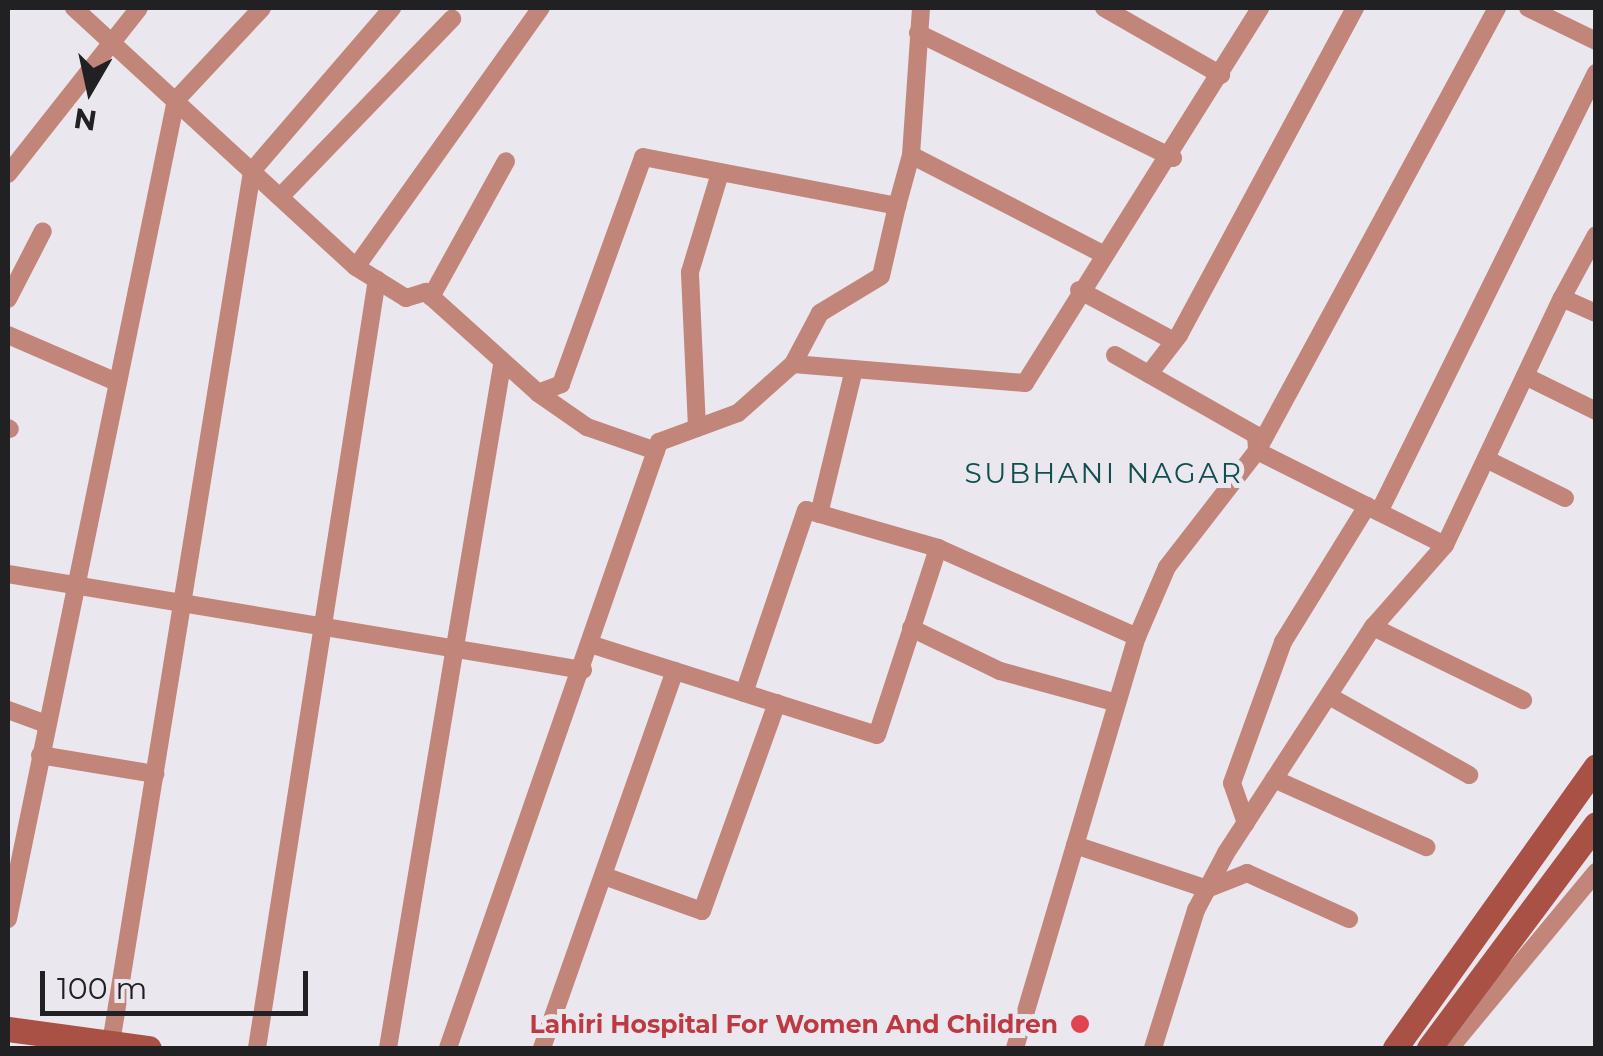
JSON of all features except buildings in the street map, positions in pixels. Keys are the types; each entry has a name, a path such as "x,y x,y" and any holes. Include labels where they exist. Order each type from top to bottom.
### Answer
{"main road":[{"path":"1395,1048 1596,766"},
{"path":"1430,1048 1596,824"},
{"path":"8,1029 149,1048"}],"street":[{"path":"74,8 356,267 406,298 431,297 502,364 587,427 656,451"},
{"path":"8,174 139,8"},
{"path":"8,919 112,380 176,100 262,8"},
{"path":"111,1043 252,171 392,8"},
{"path":"356,267 541,8"},
{"path":"448,1048 594,645 656,451 697,428 738,413 794,364 820,313 881,276 911,155 921,8"},
{"path":"1104,8 1221,75"},
{"path":"794,364 1025,383 1100,253 1173,158 1260,8"},
{"path":"1149,374 1172,340 1354,8"},
{"path":"1014,1048 1136,637 1167,566 1258,451 1496,8"},
{"path":"1535,9 1596,41"},
{"path":"280,197 452,19"},
{"path":"918,33 1173,158"},
{"path":"1246,823 1232,783 1282,642 1373,509 1596,73"},
{"path":"911,155 1100,253"},
{"path":"538,394 562,384 643,156 897,206"},
{"path":"431,297 506,162"},
{"path":"697,428 690,272 720,173"},
{"path":"8,300 43,231"},
{"path":"1153,1048 1207,888 1374,627 1445,545 1596,235"},
{"path":"257,1048 319,626 377,280"},
{"path":"1079,290 1172,340"},
{"path":"1562,298 1596,313"},
{"path":"8,335 112,380"},
{"path":"1115,356 1256,435 1258,451"},
{"path":"388,1048 461,648 502,364"},
{"path":"819,514 854,369"},
{"path":"1526,376 1596,411"},
{"path":"1258,451 1445,545"},
{"path":"1486,459 1565,498"},
{"path":"744,693 806,510 938,548 1136,637"},
{"path":"594,645 876,735 938,548"},
{"path":"8,574 583,670"},
{"path":"1374,627 1523,700"},
{"path":"912,628 1000,671 1117,703"},
{"path":"542,1048 675,671"},
{"path":"1328,696 1470,775"},
{"path":"604,876 702,911 777,704"},
{"path":"8,710 46,724"},
{"path":"40,754 155,774"},
{"path":"1274,779 1426,847"},
{"path":"8,810 27,815"},
{"path":"1075,845 1207,888 1247,873 1349,918"},
{"path":"1450,1048 1596,872"}],"place":[{"name":"Lahiri Hospital For Women And Children","path":"1080,1024"}],"district":[{"name":"SUBHANI NAGAR","path":"1104,473"}]}
